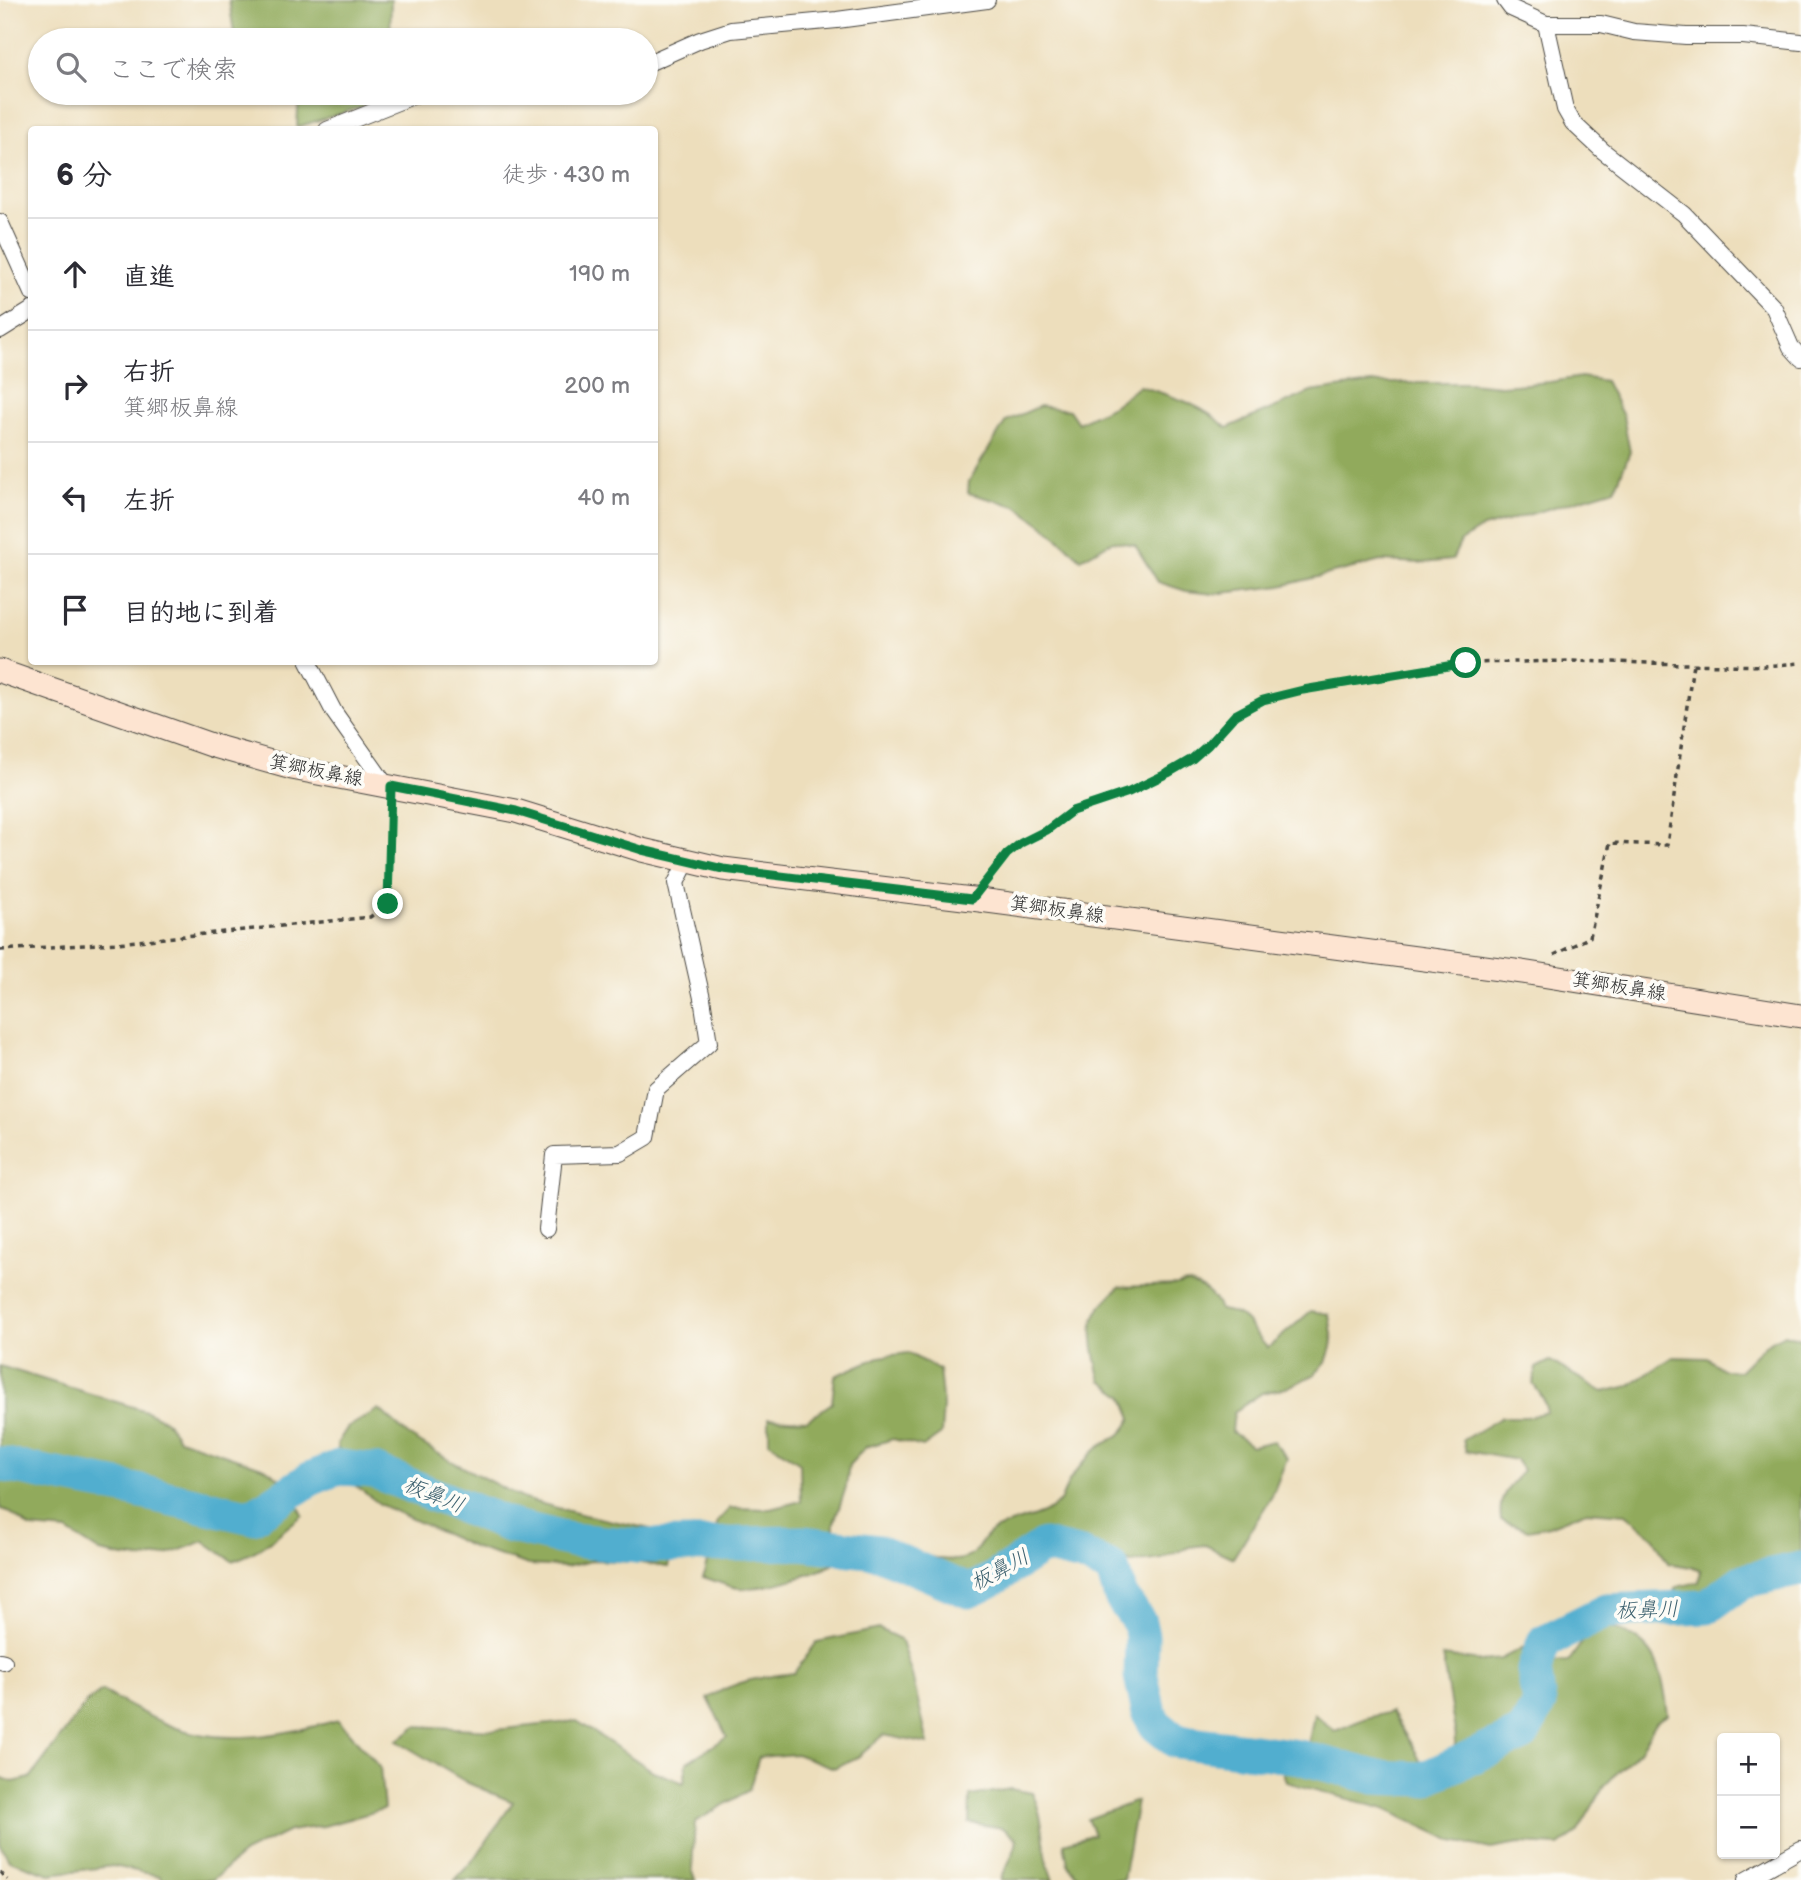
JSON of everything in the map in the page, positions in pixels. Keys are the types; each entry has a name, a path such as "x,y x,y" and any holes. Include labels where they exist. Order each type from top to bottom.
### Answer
{"main road":[{"name":"箕郷板鼻線","path":"0,671 214,746 292,768 516,811 642,850 723,869 972,899 1536,974 1801,1016"}],"street":[{"path":"658,59 731,30 837,20 987,0"},
{"path":"1505,0 1511,8 1546,24 1601,24 1634,32 1743,36 1801,42"},
{"path":"1546,24 1565,109 1573,124 1684,214 1774,308 1791,347 1801,358"},
{"path":"337,126 390,105"},
{"path":"0,222 28,284"},
{"path":"0,330 28,312"},
{"path":"310,665 334,712 388,785"},
{"path":"546,1229 554,1155 620,1153 647,1137 656,1089 709,1043 702,998 676,883 687,861"},
{"path":"1746,1880 1801,1849"}],"path":[{"path":"972,899 1007,854 1021,843 1047,830 1072,811 1129,792 1192,759 1235,715 1263,700 1303,690 1466,663 1570,660 1765,666 1801,663"},
{"path":"1536,974 1548,958 1590,937 1610,843 1667,845 1693,664"},
{"path":"0,950 117,943 370,917 388,904 388,785"},
{"path":"0,1872 7,1880"}],"green space":[{"path":"229,0 391,0 390,28 233,28"},
{"path":"298,105 364,105 362,107 297,126"},
{"path":"1581,377 1605,381 1623,416 1630,452 1615,489 1480,529 1461,541 1452,560 1422,563 1381,561 1281,586 1214,594 1186,591 1158,582 1135,545 1113,541 1081,559 1048,529 1016,506 968,493 969,481 1006,421 1040,406 1069,410 1078,423 1113,406 1139,386 1197,407 1227,428 1311,392 1371,383 1469,383 1501,386"},
{"path":"1186,1282 1207,1291 1220,1310 1244,1319 1268,1348 1311,1311 1329,1314 1333,1341 1326,1363 1314,1375 1286,1388 1262,1393 1234,1412 1232,1432 1252,1446 1273,1441 1287,1458 1272,1496 1233,1558 1205,1545 1189,1547 1162,1559 1131,1563 1073,1538 1050,1532 1003,1557 973,1577 945,1579 893,1568 861,1555 865,1540 932,1557 963,1559 974,1553 991,1532 1054,1507 1080,1466 1099,1447 1118,1436 1132,1418 1123,1396 1101,1381 1093,1337 1096,1314 1119,1287 1178,1285"},
{"path":"1784,1334 1801,1339 1801,1559 1740,1569 1698,1597 1681,1599 1672,1596 1676,1587 1699,1582 1701,1571 1668,1563 1654,1538 1626,1514 1587,1511 1549,1526 1528,1530 1501,1520 1503,1497 1523,1470 1516,1460 1466,1451 1463,1440 1502,1417 1527,1417 1547,1412 1543,1398 1533,1384 1536,1368 1550,1361 1603,1392 1629,1386 1673,1357 1707,1358 1724,1370 1739,1371 1765,1345"},
{"path":"908,1353 939,1370 943,1406 941,1434 923,1447 893,1439 866,1447 849,1465 846,1487 834,1523 834,1564 788,1581 761,1587 735,1587 703,1577 718,1521 730,1508 770,1509 801,1501 800,1463 769,1442 769,1418 807,1420 832,1403 835,1376 879,1357"},
{"path":"0,1366 146,1411 165,1420 179,1439 265,1468 287,1484 303,1515 262,1547 232,1561 204,1541 167,1555 141,1559 100,1552 67,1531 30,1528 8,1511 0,1509"},
{"path":"379,1409 408,1435 524,1499 675,1534 668,1567 595,1560 566,1567 529,1565 475,1548 381,1505 345,1478 337,1444 347,1428"},
{"path":"1602,1624 1635,1638 1653,1656 1659,1668 1668,1715 1657,1721 1639,1751 1604,1786 1577,1833 1559,1846 1519,1844 1491,1849 1453,1841 1385,1809 1286,1782 1281,1765 1305,1764 1314,1714 1335,1731 1366,1718 1391,1712 1416,1752 1431,1785 1450,1776 1456,1737 1442,1656 1481,1661 1501,1659 1526,1646 1549,1663 1568,1662 1583,1641"},
{"path":"879,1629 900,1639 912,1675 928,1744 884,1735 858,1757 834,1768 796,1754 759,1757 749,1790 695,1822 692,1869 696,1880 455,1880 476,1857 513,1802 468,1783 397,1741 416,1726 495,1730 577,1721 653,1771 684,1783 687,1762 727,1737 708,1698 750,1680 794,1673 817,1642"},
{"path":"102,1691 169,1725 210,1736 275,1734 338,1720 380,1767 384,1809 324,1826 289,1831 244,1853 212,1880 161,1880 160,1876 113,1866 50,1874 9,1860 0,1844 0,1777 13,1782 30,1778 87,1702"},
{"path":"1010,1789 1032,1793 1040,1815 1053,1880 1001,1880 1015,1850 1017,1839 1003,1828 969,1823 970,1796"},
{"path":"1137,1801 1123,1880 1081,1880 1068,1864 1064,1843 1094,1834 1087,1819"}],"waterway":[{"name":"板鼻川","path":"0,1464 252,1517 310,1479 339,1467 374,1471 511,1526 571,1540 637,1546 802,1543 878,1552 968,1591 1044,1546 1082,1555 1112,1569 1121,1597 1139,1622 1142,1636 1141,1676 1149,1713 1156,1725 1176,1741 1299,1757 1375,1777 1423,1779 1523,1734 1539,1704 1534,1670 1544,1642 1606,1611 1707,1607 1743,1581 1801,1569"}],"route":[{"path":"388,904 391,786 516,811 642,850 723,869 805,881 972,899 1007,854 1021,843 1047,830 1072,811 1129,792 1192,759 1235,715 1263,700 1303,690 1466,663"}]}
